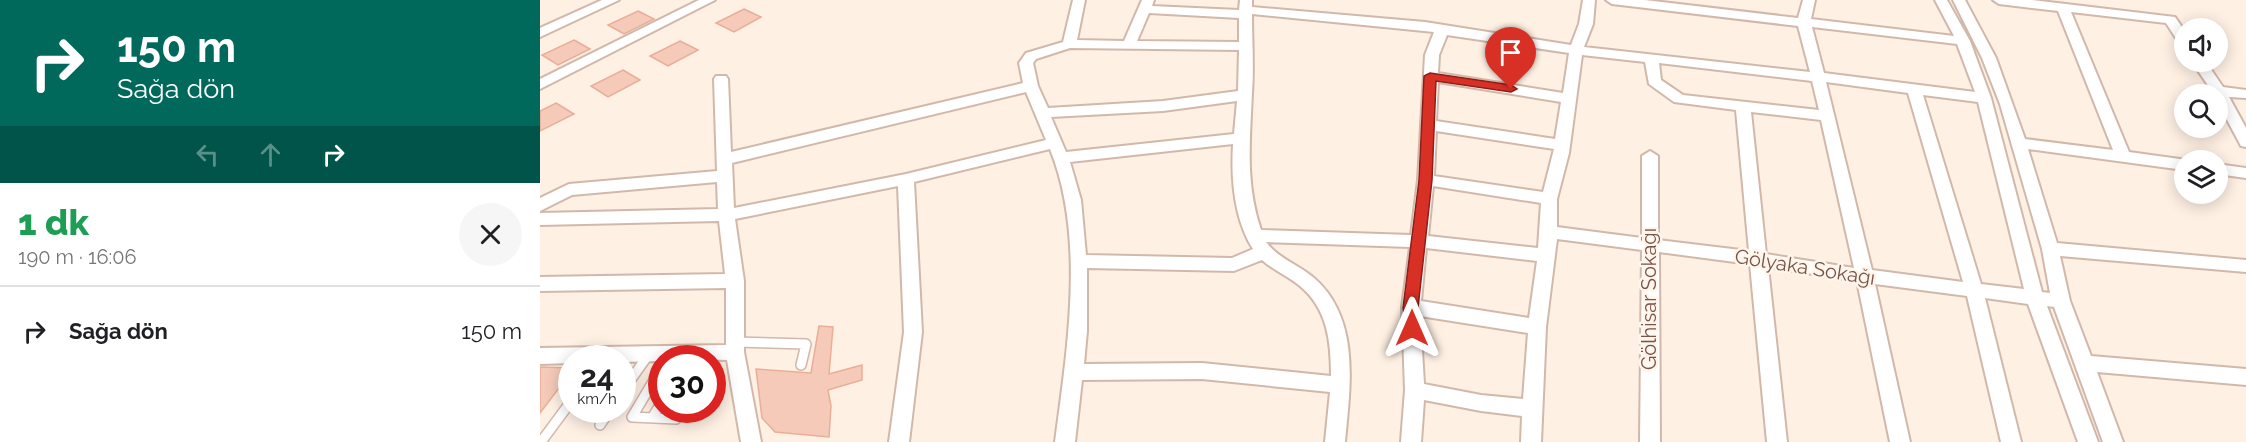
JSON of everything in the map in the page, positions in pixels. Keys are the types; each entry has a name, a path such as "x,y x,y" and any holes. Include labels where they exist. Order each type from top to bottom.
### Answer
{"street":[{"path":"540,33 613,0"},
{"path":"540,84 709,0"},
{"path":"1069,45 1079,0"},
{"path":"1531,442 1537,327 1549,232 1549,199 1562,145 1576,50 1586,24 1589,0"},
{"path":"1612,0 1963,40"},
{"path":"1809,0 1804,22 1829,116 1899,442"},
{"path":"1941,0 1963,40 1984,98 2035,298 2088,442"},
{"path":"1959,0 1989,58 2019,143 2050,249 2061,301 2114,442"},
{"path":"1999,0 2170,20 2174,26"},
{"path":"1129,44 1146,5 1246,8 1425,26 1576,50 1984,98"},
{"path":"1246,8 1245,95 1239,138 1239,180 1258,244 1309,284 1323,302 1338,338 1339,386 1335,442"},
{"path":"2063,8 2123,157"},
{"path":"1410,442 1415,390 1411,308 1426,180 1432,55 1442,30"},
{"path":"1065,442 1078,331 1078,261 1073,200 1044,113 1031,86 1026,63 1031,56 1069,45 1245,46"},
{"path":"1651,58 1654,81 1668,94 1685,101 1829,116"},
{"path":"1430,76 1568,98"},
{"path":"721,79 726,215 735,281 735,347 751,442"},
{"path":"540,205 569,190 725,167 1031,86"},
{"path":"1914,90 1974,290 2011,442"},
{"path":"2228,91 2246,94"},
{"path":"1044,113 1163,106 1245,95"},
{"path":"1743,107 1778,442"},
{"path":"2228,107 2246,142"},
{"path":"1428,125 1562,145"},
{"path":"540,219 726,215 1058,151 1239,138"},
{"path":"2019,143 2174,164"},
{"name":"Gölhisar Sokağı","path":"1650,156 1648,246 1650,442"},
{"path":"2228,171 2246,173"},
{"path":"899,442 913,332 906,179"},
{"path":"1426,180 1549,199"},
{"name":"Gölyaka Sokağı","path":"1549,232 2061,301"},
{"path":"1078,261 1234,265 1258,244 1419,241 1545,255"},
{"path":"2050,249 2246,266"},
{"path":"540,284 735,281"},
{"path":"1411,308 1537,327"},
{"path":"726,350 735,347"},
{"path":"540,356 648,354"},
{"path":"2084,363 2246,377"},
{"path":"1073,372 1202,371 1339,386"},
{"path":"1415,390 1481,403 1534,409"}],"lane":[{"path":"735,347 806,344 801,365"},
{"path":"636,372 648,355"},
{"path":"648,390 632,417 648,418"},
{"path":"541,442 558,419"}],"building":[{"path":"744,9 761,17 734,32 716,23"},
{"path":"638,11 654,19 624,34 608,25"},
{"path":"574,40 590,49 558,65 542,55"},
{"path":"680,41 698,50 668,66 650,56"},
{"path":"623,70 640,80 608,97 591,86"},
{"path":"556,103 574,114 540,131 540,111"},
{"path":"819,326 833,327 829,374 862,365 862,380 828,390 831,406 829,437 775,432 762,418 756,369 811,373"},
{"path":"540,367 558,368 558,389 540,413"}],"route":[{"path":"1412,328 1411,308 1426,180 1430,76 1511,89"}]}
